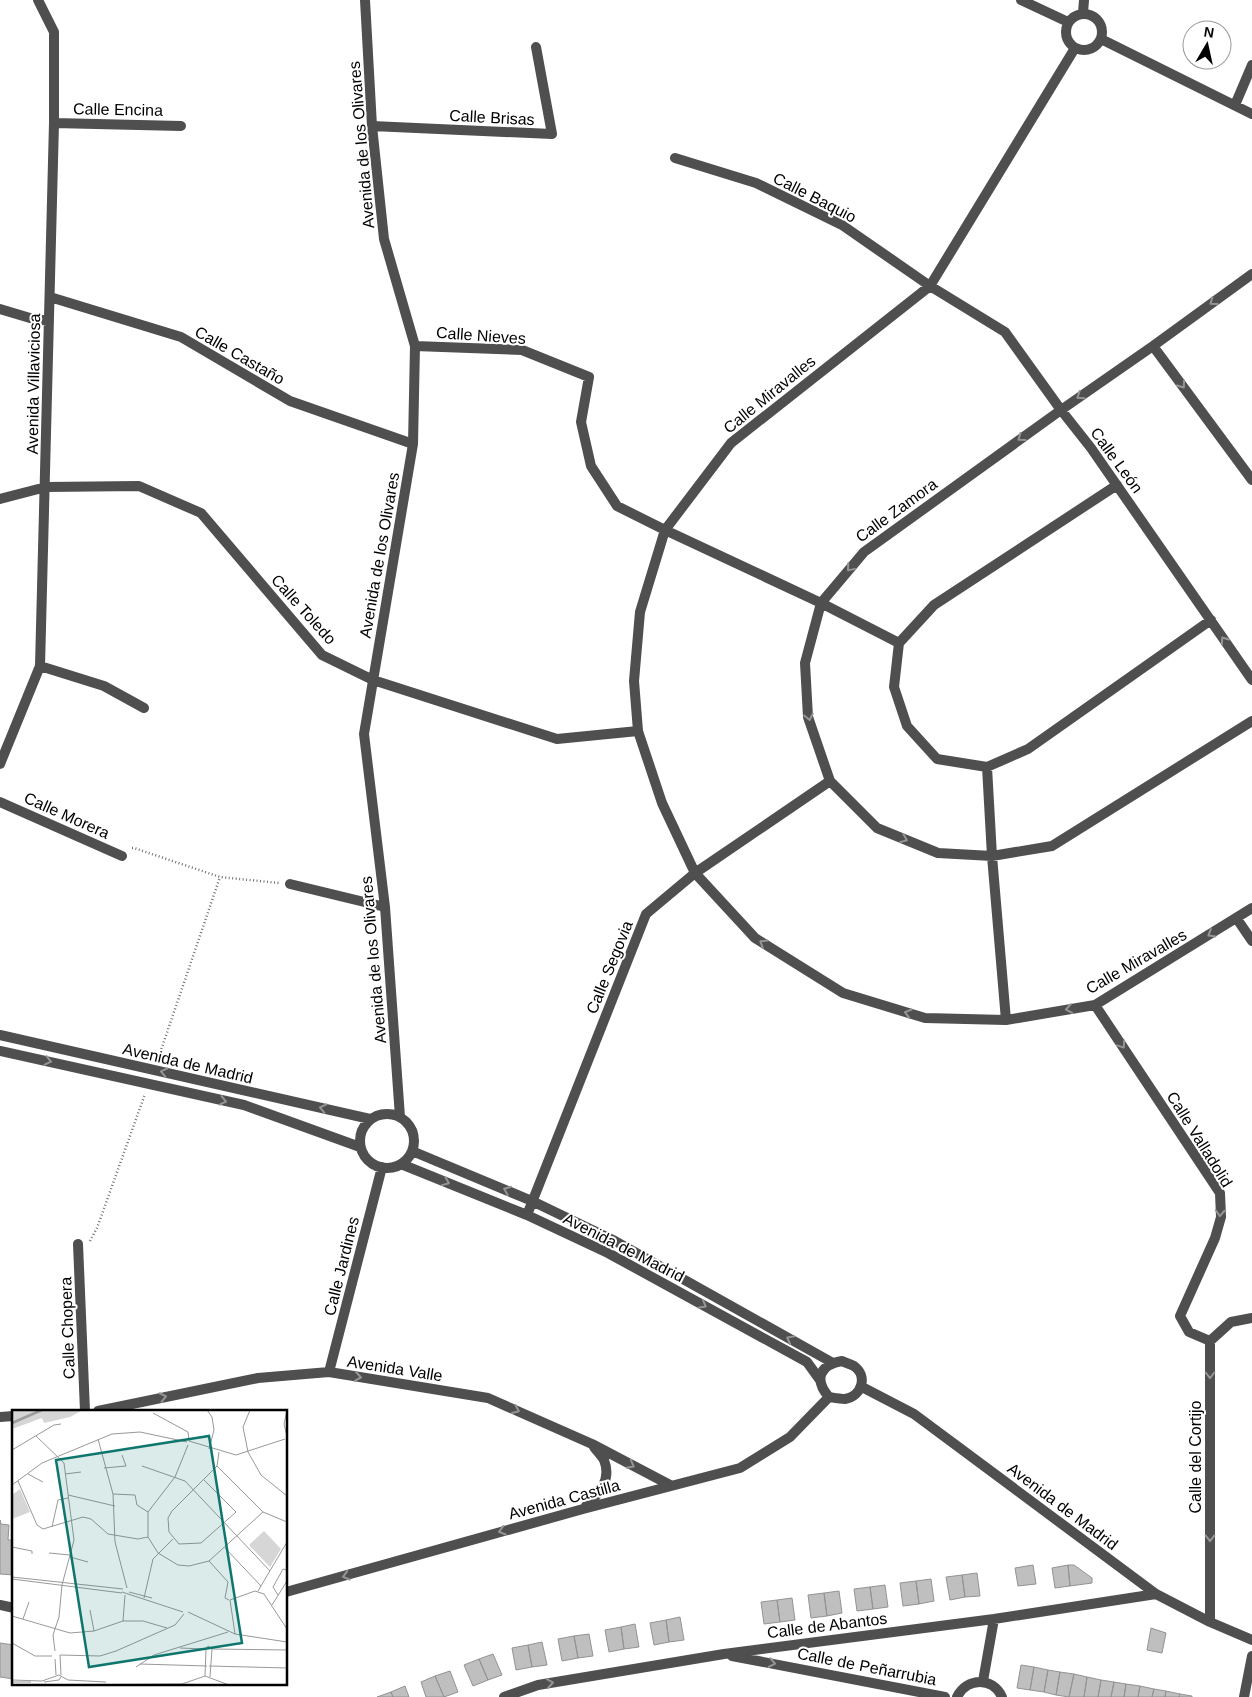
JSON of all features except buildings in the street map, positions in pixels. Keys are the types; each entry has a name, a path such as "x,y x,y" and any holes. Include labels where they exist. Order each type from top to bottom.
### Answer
{"street":[{"name":"Avenida Villaviciosa","path":"0,764 40,666 46,487 54,123 54,32 38,0"},
{"name":"Avenida de los Olivares","path":"365,0 372,126 384,240 414,346 413,444 364,734 385,906 400,1117"},
{"path":"1021,0 1068,22"},
{"path":"1084,0 1084,13"},
{"path":"1084,13 1090,14 1099,21 1102,33 1101,39 1093,48 1087,50 1075,48 1067,40 1065,34 1068,22 1072,17 1084,13"},
{"path":"1101,39 1252,114"},
{"name":"Calle Brisas","path":"372,126 552,134 536,47"},
{"name":"Calle Miravalles","path":"1075,48 930,286 731,442 665,530 640,612 634,681 638,731 662,803 695,873 755,938 843,993 925,1018 1006,1020 1096,1005 1252,908"},
{"path":"1235,105 1252,64"},
{"name":"Calle Encina","path":"54,123 181,126"},
{"name":"Calle Baquio","path":"675,158 756,183 842,225 930,286"},
{"name":"Calle Zamora","path":"1252,274 864,552 820,603 805,663 808,716 830,780 877,828 938,852 992,856 1052,846 1252,721"},
{"name":"Calle León","path":"930,286 1005,332 1060,410 1092,448 1252,680"},
{"name":"Calle Castaño","path":"50,297 181,337 290,401 413,444"},
{"path":"0,310 49,321"},
{"name":"Calle Nieves","path":"414,346 522,350 589,377 581,422 592,466 617,506 665,530"},
{"path":"1154,346 1252,480"},
{"path":"1117,485 934,605 899,643 894,687 907,726 937,759 987,767 1028,749 1211,620"},
{"name":"Calle Toledo","path":"0,499 46,487 139,486 200,513 322,655 373,680 557,739 638,731"},
{"path":"665,530 820,603 899,643"},
{"path":"40,666 104,686 144,708"},
{"path":"987,767 992,856 1006,1020"},
{"name":"Calle Segovia","path":"526,1215 646,914 695,873 830,780"},
{"name":"Calle Morera","path":"0,802 117,854"},
{"path":"290,884 385,906"},
{"path":"1237,919 1252,941"},
{"name":"Calle Valladolid","path":"1096,1005 1220,1193 1221,1217 1215,1238 1180,1316 1189,1332 1210,1341"},
{"name":"Avenida de Madrid","path":"0,1035 370,1119"},
{"name":"Avenida de Madrid","path":"0,1051 244,1105 360,1147"},
{"path":"380,1114 400,1117 408,1124 413,1136 412,1151 407,1158 401,1164 393,1167 382,1167 367,1160 360,1147 360,1132 370,1119 380,1114"},
{"name":"Avenida de Madrid","path":"412,1151 532,1201 615,1241 833,1363"},
{"name":"Avenida de Madrid","path":"401,1164 526,1215 608,1253 807,1362 820,1380"},
{"name":"Calle Jardines","path":"329,1372 382,1167"},
{"name":"Calle Chopera","path":"78,1244 85,1410"},
{"path":"1210,1341 1231,1322 1252,1318"},
{"name":"Calle del Cortijo","path":"1210,1341 1210,1622"},
{"path":"842,1361 854,1366 860,1372 862,1386 857,1393 844,1399 829,1397 823,1390 820,1380 822,1373 826,1367 833,1363 842,1361"},
{"name":"Avenida Valle","path":"103,1410 258,1378 329,1372 488,1398 592,1444 670,1486"},
{"name":"Avenida de Madrid","path":"862,1386 914,1414 1156,1594 1210,1622 1252,1640"},
{"name":"Avenida Castilla","path":"288,1591 583,1509 740,1468 790,1437 829,1397"},
{"path":"583,1509 598,1495 606,1479 604,1460 592,1444"},
{"name":"Calle de Abantos","path":"504,1697 538,1685 724,1654 994,1619 1156,1594"},
{"path":"983,1681 994,1619"},
{"name":"Calle de Peñarrubia","path":"724,1654 945,1697"},
{"path":"1244,1697 1252,1656"},
{"path":"957,1697 966,1685 983,1681 992,1685 999,1691 1002,1697"}],"path":[{"path":"117,854 134,848 220,877 290,884"},
{"path":"154,1070 220,877"},
{"path":"79,1262 97,1228 148,1084"}]}
